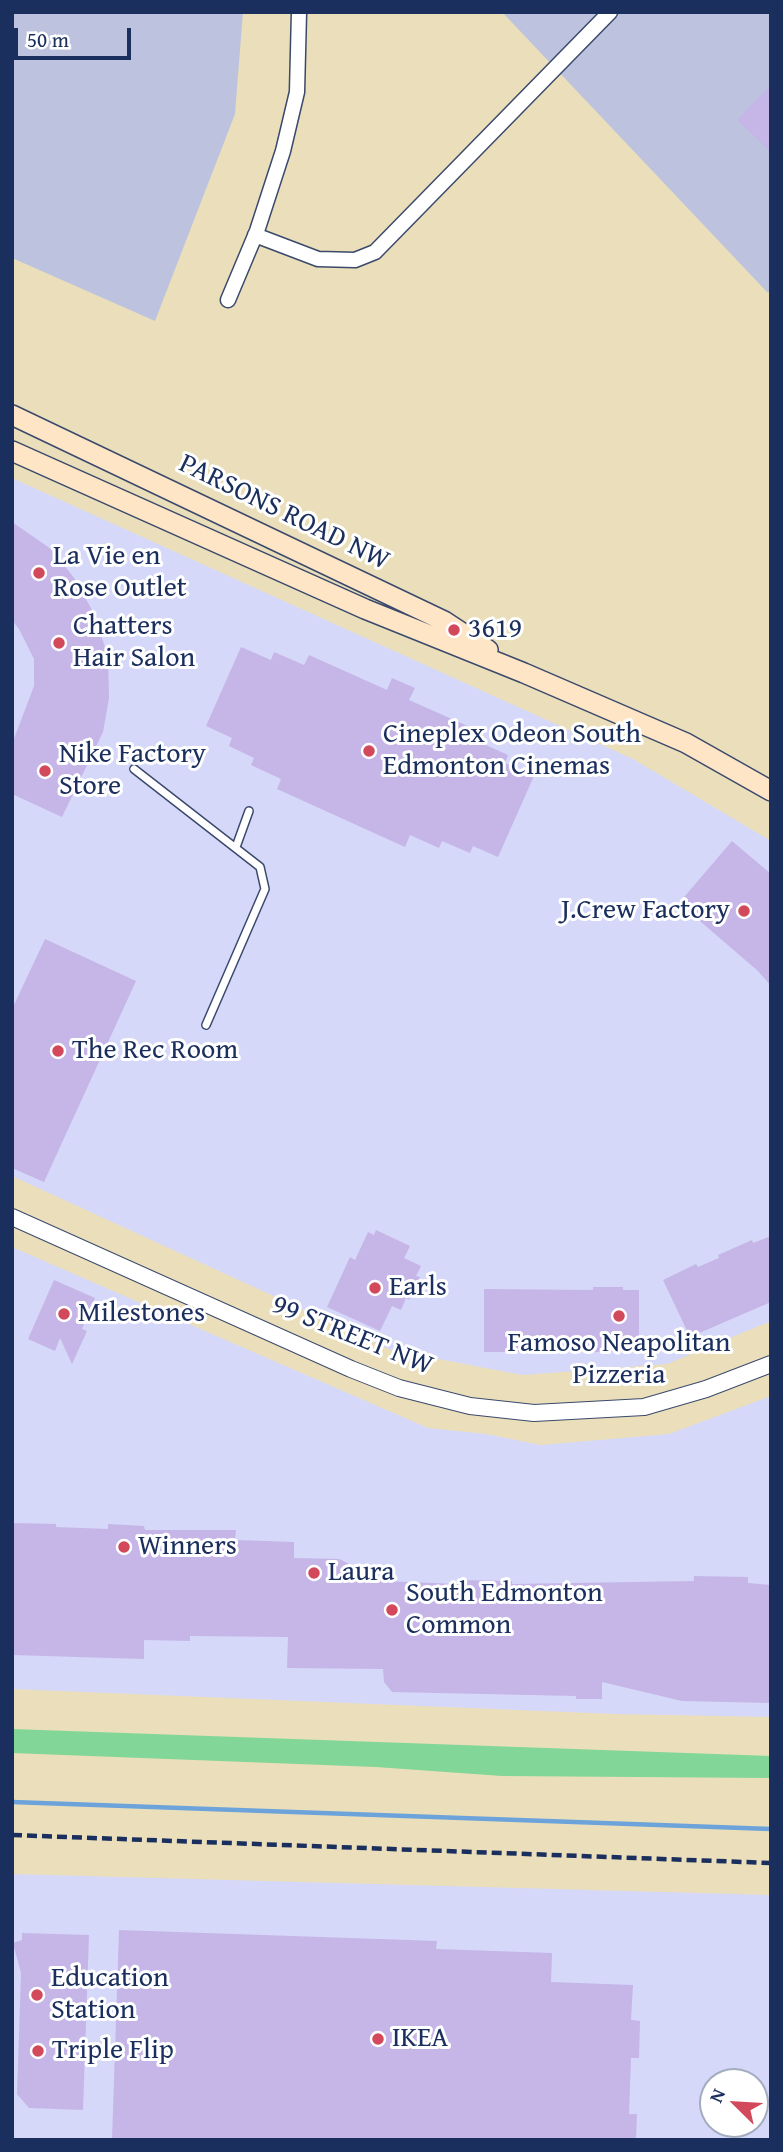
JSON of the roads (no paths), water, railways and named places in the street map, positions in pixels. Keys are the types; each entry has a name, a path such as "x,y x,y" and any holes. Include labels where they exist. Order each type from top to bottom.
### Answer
{"main road":[{"name":"PARSONS ROAD NW","path":"12,415 444,621 524,673"},
{"name":"PARSONS ROAD NW","path":"12,451 365,609 524,673 686,743 771,791"}],"street":[{"path":"228,300 255,234 283,151 297,92 299,12"},
{"path":"255,234 318,259 355,260 374,252 610,12"},
{"name":"99 STREET NW","path":"12,1217 399,1388 470,1406 534,1413 644,1407 706,1389 771,1364"}],"lane":[{"path":"134,769 260,867 265,889 206,1025"},
{"path":"236,847 249,810"}],"waterway":[{"path":"12,1802 771,1829"}],"railway":[{"path":"12,1835 771,1863"}],"place":[{"name":"La Vie en Rose Outlet","path":"39,573"},
{"name":"3619","path":"454,630"},
{"name":"Chatters Hair Salon","path":"59,643"},
{"name":"Cineplex Odeon South Edmonton Cinemas","path":"369,751"},
{"name":"Nike Factory Store","path":"45,771"},
{"name":"J.Crew Factory","path":"744,911"},
{"name":"The Rec Room","path":"58,1051"},
{"name":"Earls","path":"375,1288"},
{"name":"Milestones","path":"64,1314"},
{"name":"Famoso Neapolitan Pizzeria","path":"619,1316"},
{"name":"Winners","path":"124,1547"},
{"name":"Laura","path":"314,1573"},
{"name":"South Edmonton Common","path":"392,1610"},
{"name":"Education Station","path":"37,1995"},
{"name":"IKEA","path":"378,2039"},
{"name":"Triple Flip","path":"38,2051"}]}
